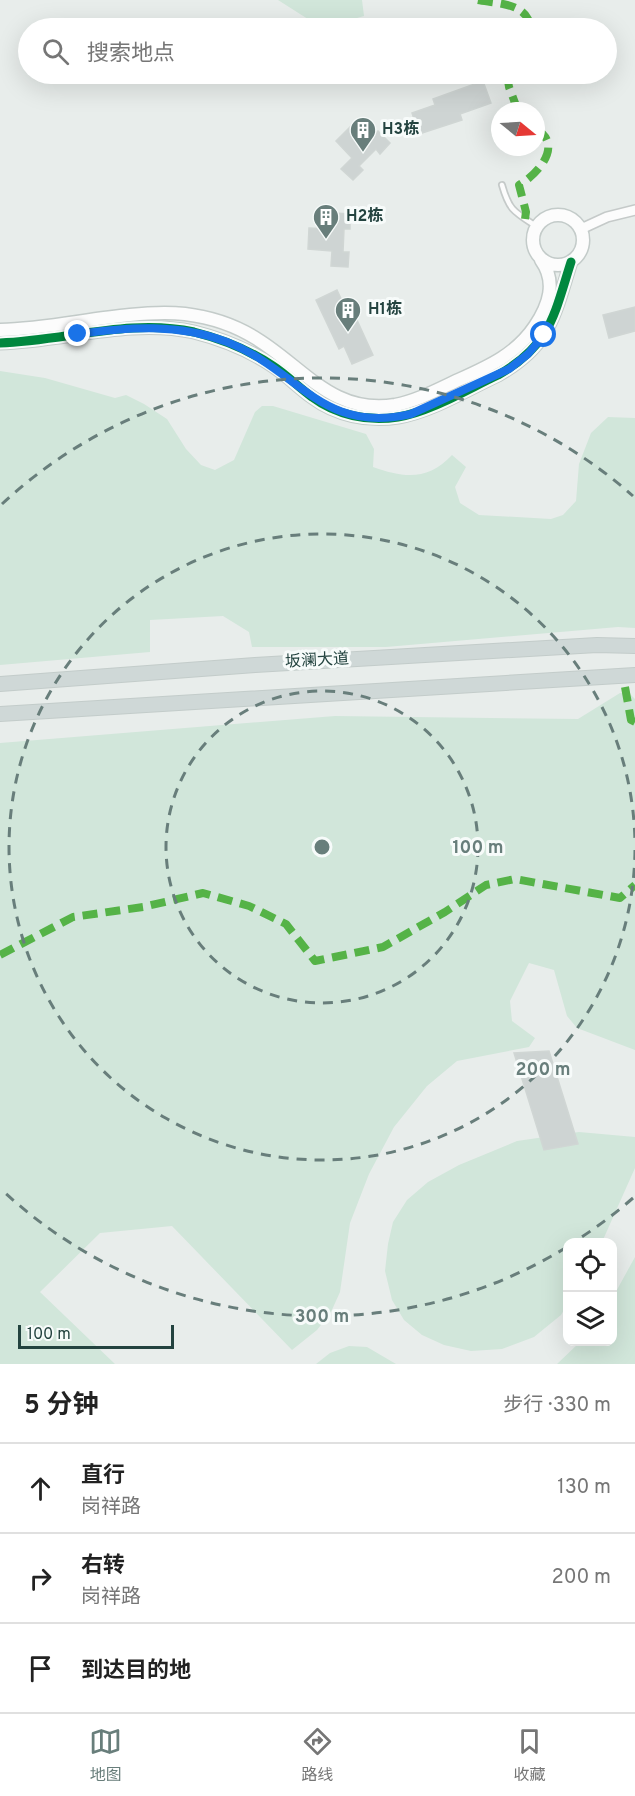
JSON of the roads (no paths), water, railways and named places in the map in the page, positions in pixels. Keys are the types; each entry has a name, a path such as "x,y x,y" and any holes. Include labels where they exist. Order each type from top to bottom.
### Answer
{"main road":[{"name":"坂澜大道","path":"0,684 267,664 597,645 635,646"},
{"name":"坂澜大道","path":"0,714 635,675"}],"street":[{"path":"581,229 607,217 635,210"},
{"path":"0,330 40,328 154,313 169,312 199,316 229,324 256,338 319,387 339,398 362,405 396,405 419,398 493,364 520,345 540,318 550,288 547,268 541,260 535,252 532,244 536,226 542,219 560,214 576,222 583,238 578,256 571,262 556,266 541,260"},
{"path":"0,343 51,339 139,327 192,332 226,342 258,357 312,397 334,410 359,417 398,417 434,405 498,375 519,362 537,345 550,324 560,301 571,262"}],"lane":[{"path":"502,185 507,203 536,226"}],"place":[{"name":"H3栋","path":"363,153"},
{"name":"H2栋","path":"326,240"},
{"name":"H1栋","path":"348,333"}]}
